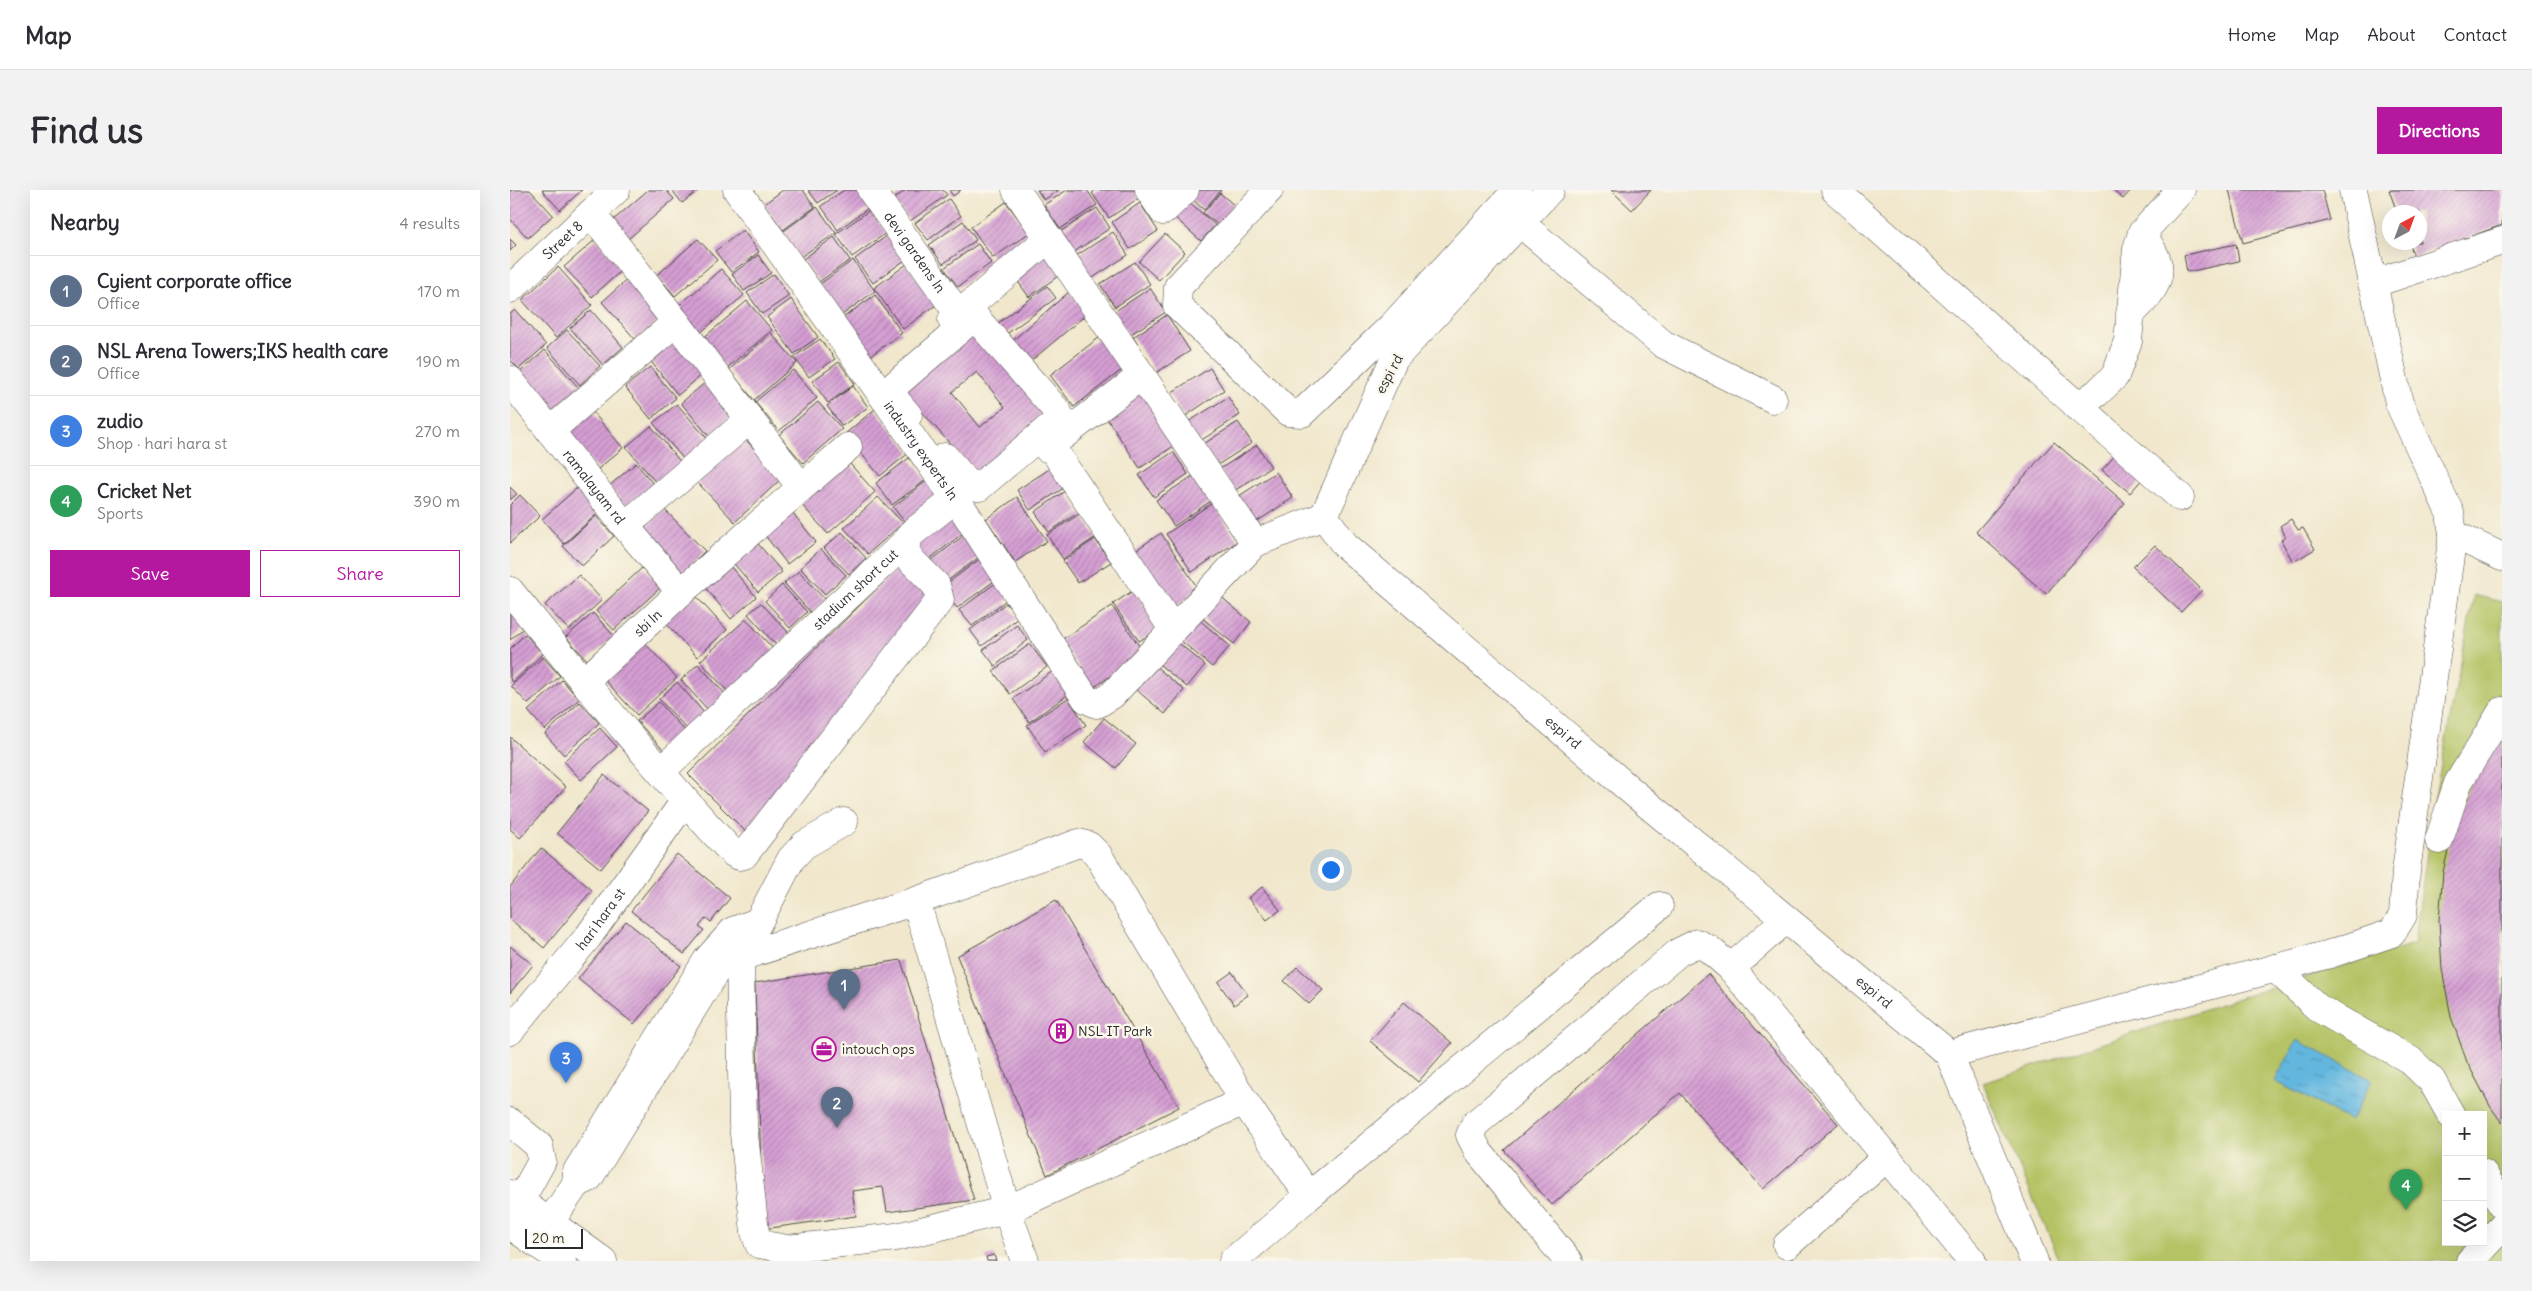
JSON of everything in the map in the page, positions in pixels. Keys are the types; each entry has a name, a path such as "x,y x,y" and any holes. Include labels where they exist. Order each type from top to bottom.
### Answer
{"main road":[{"name":"Street 8","path":"510,289 616,190"},
{"name":"industry experts ln","path":"737,190 959,504 1086,700 1097,704 1104,702 1173,629"},
{"name":"devi gardens ln","path":"871,190 966,313 1058,412 1060,431 1173,629"},
{"path":"1016,190 1256,543"},
{"path":"1150,190 1162,211 1185,190"},
{"path":"1269,190 1178,287 1176,304 1183,312 1288,412 1294,414 1302,414 1401,333"},
{"path":"1459,268 1517,190"},
{"name":"espi rd","path":"1550,190 1519,222 1459,268 1401,333 1394,358 1324,516 1345,545 1635,794 1949,1054 2034,1261"},
{"path":"1835,190 2180,497"},
{"path":"2077,407 2097,393 2115,376 2128,341 2137,249 2142,233 2181,190"},
{"path":"1949,1054 2330,954 2392,933 2403,915 2406,871 2453,534 2450,513 2399,404 2353,190"},
{"path":"591,214 676,322 800,487"},
{"path":"1519,222 1663,344 1773,399"},
{"path":"1049,238 966,313 895,385 893,397 970,486 975,488 979,488 1056,422 1060,431"},
{"path":"2372,284 2502,241"},
{"path":"875,386 966,313"},
{"path":"550,431 676,322"},
{"path":"906,540 1141,376"},
{"name":"ramalayam rd","path":"510,380 625,526 681,592"},
{"path":"625,526 750,419"},
{"name":"sbi ln","path":"584,682 681,592 848,447"},
{"path":"1173,629 1256,543 1324,516"},
{"path":"2453,534 2502,557"},
{"name":"stadium short cut","path":"661,771 906,540 936,585 940,600 749,851 739,856 733,853 684,802"},
{"path":"510,591 584,682 661,771 684,802"},
{"path":"2439,840 2458,783 2502,711"},
{"name":"hari hara st","path":"510,1031 588,937 684,802"},
{"path":"844,822 804,845 791,859 748,941 743,1125 755,1232 759,1244 787,1249 896,1238 1007,1210 1244,1101"},
{"path":"550,1222 725,956 733,949 748,941 916,901 1079,843 1089,846 1103,864 1244,1101 1309,1196"},
{"path":"916,901 1007,1210 1025,1261"},
{"path":"1233,1261 1659,906"},
{"path":"1731,968 1786,919"},
{"path":"1568,1261 1478,1150 1470,1135 1475,1124 1679,952 1697,943 1709,948 1731,968 1972,1261"},
{"path":"2275,968 2318,1008 2410,1060 2432,1081 2449,1111"},
{"path":"510,1122 539,1146 542,1161 513,1215"},
{"path":"1787,1245 1887,1158"},
{"path":"2487,1180 2502,1205"},
{"path":"513,1215 550,1222 603,1261"},
{"path":"513,1215 562,1261"},
{"path":"2470,1261 2502,1227"}],"green space":[{"path":"2474,595 2502,602 2502,1261 2060,1261 1983,1083 2248,995 2414,944 2435,796"}],"water":[{"path":"2297,1040 2372,1080 2351,1121 2275,1081"}],"building":[{"path":"510,190 530,190 553,215 528,238 510,219"},
{"path":"542,190 582,190 560,210"},
{"path":"648,190 666,190 674,199 627,240 611,222"},
{"path":"672,190 699,190 682,203"},
{"path":"783,190 803,190 815,207 783,230 764,204"},
{"path":"808,190 837,190 818,203"},
{"path":"844,190 864,190 874,204 838,230 821,206"},
{"path":"906,190 943,190 947,195 910,221 894,199"},
{"path":"949,190 961,190 953,196"},
{"path":"1037,190 1059,190 1044,200"},
{"path":"1067,190 1087,190 1097,205 1060,229 1044,205"},
{"path":"1096,190 1134,190 1139,198 1109,218 1092,193"},
{"path":"1196,190 1221,190 1204,210 1190,197"},
{"path":"1611,190 1651,190 1632,210"},
{"path":"2113,190 2131,190 2123,199"},
{"path":"2229,190 2322,190 2330,220 2243,243"},
{"path":"2389,190 2502,190 2502,225 2414,257 2412,250 2427,250 2427,205 2394,205"},
{"path":"1220,193 1235,206 1218,225 1203,213"},
{"path":"949,199 961,216 928,240 915,223"},
{"path":"1186,199 1215,225 1201,241 1172,215"},
{"path":"1006,202 1029,233 993,258 971,227"},
{"path":"1140,203 1158,231 1130,249 1112,222"},
{"path":"817,207 836,233 799,258 781,233"},
{"path":"1097,208 1110,228 1074,252 1061,231"},
{"path":"870,210 886,233 852,257 836,234"},
{"path":"963,221 976,240 943,264 929,245"},
{"path":"743,230 759,252 731,272 715,251"},
{"path":"1113,232 1128,255 1091,279 1076,256"},
{"path":"1165,234 1185,252 1159,280 1139,262"},
{"path":"888,235 905,260 873,283 855,259"},
{"path":"834,237 850,260 819,282 803,259"},
{"path":"510,239 516,245 510,251"},
{"path":"596,239 623,269 592,297 564,267"},
{"path":"698,239 717,260 675,296 657,275"},
{"path":"978,244 991,263 958,287 944,268"},
{"path":"2236,244 2239,261 2187,272 2184,255"},
{"path":"1044,251 1061,274 1029,297 1012,273"},
{"path":"758,255 771,273 744,291 732,274"},
{"path":"853,260 875,291 842,315 820,284"},
{"path":"1135,262 1150,284 1115,307 1100,284"},
{"path":"907,264 936,305 903,329 874,288"},
{"path":"558,267 592,305 556,338 522,300"},
{"path":"721,269 744,295 699,334 676,308"},
{"path":"774,274 789,296 762,314 747,293"},
{"path":"630,277 665,315 636,340 602,302"},
{"path":"1047,286 1056,298 1001,338 993,327"},
{"path":"1150,288 1166,312 1129,335 1114,312"},
{"path":"1069,292 1088,313 1031,361 1013,340"},
{"path":"875,295 902,333 865,360 837,322"},
{"path":"791,299 818,337 794,354 767,317"},
{"path":"747,301 772,330 727,368 702,339"},
{"path":"515,310 546,345 519,369 510,360 510,314"},
{"path":"591,310 623,347 603,365 570,328"},
{"path":"1167,315 1190,351 1156,373 1133,337"},
{"path":"974,324 1053,415 981,479 901,388","holes":["977,372 1005,407 980,427 952,392"]},
{"path":"567,330 600,366 580,385 547,348"},
{"path":"771,333 797,363 754,400 729,370"},
{"path":"673,336 704,373 678,395 648,358"},
{"path":"1100,337 1124,368 1074,407 1050,375"},
{"path":"820,339 835,359 809,377 794,357"},
{"path":"545,350 579,388 552,413 517,375"},
{"path":"839,362 855,384 828,403 812,381"},
{"path":"650,367 676,398 651,419 625,387"},
{"path":"1210,368 1224,390 1184,417 1169,394"},
{"path":"793,370 817,398 779,431 755,402"},
{"path":"707,381 738,419 713,441 681,403"},
{"path":"853,386 868,407 842,426 827,406"},
{"path":"1141,392 1177,444 1140,468 1105,416"},
{"path":"1228,397 1240,415 1197,443 1185,424"},
{"path":"818,402 842,429 803,463 779,435"},
{"path":"677,404 710,442 686,462 653,423"},
{"path":"875,409 910,452 880,476 845,434"},
{"path":"592,411 623,448 598,469 567,432"},
{"path":"1238,422 1252,443 1216,466 1202,445"},
{"path":"651,426 683,465 658,485 626,447"},
{"path":"744,438 782,478 735,522 697,482"},
{"path":"2054,442 2125,503 2046,594 1976,532"},
{"path":"1257,445 1271,467 1234,491 1220,469"},
{"path":"1173,452 1188,474 1154,497 1139,475"},
{"path":"2117,453 2145,476 2130,493 2102,470"},
{"path":"843,456 875,492 828,534 801,504"},
{"path":"909,458 926,480 892,505 876,483"},
{"path":"636,463 655,486 628,509 609,486"},
{"path":"1051,468 1065,487 1030,510 1017,490"},
{"path":"1276,472 1293,498 1253,524 1236,498"},
{"path":"933,476 950,499 910,529 893,507"},
{"path":"1193,476 1211,501 1174,526 1156,500"},
{"path":"510,487 517,494 510,500"},
{"path":"578,487 600,511 564,544 542,519"},
{"path":"1065,491 1079,512 1049,532 1035,512"},
{"path":"520,495 540,516 510,543 510,505"},
{"path":"878,497 903,523 868,554 844,528"},
{"path":"1017,497 1047,541 1015,562 986,519"},
{"path":"1212,503 1238,541 1192,572 1166,534"},
{"path":"664,509 705,551 681,575 640,533"},
{"path":"792,512 816,542 787,564 764,534"},
{"path":"951,512 966,531 924,563 909,543"},
{"path":"1081,513 1096,537 1063,559 1047,535"},
{"path":"596,516 614,536 582,566 563,546"},
{"path":"2291,519 2298,530 2303,528 2315,549 2293,562 2281,540 2286,537 2280,526"},
{"path":"842,532 866,558 849,574 824,548"},
{"path":"1161,533 1199,590 1172,609 1133,552"},
{"path":"966,534 982,555 942,585 926,564"},
{"path":"754,539 782,572 758,592 730,559"},
{"path":"1095,539 1111,562 1078,583 1063,561"},
{"path":"2155,545 2202,590 2181,612 2133,567"},
{"path":"821,549 846,575 825,594 800,568"},
{"path":"981,558 997,579 957,608 941,588"},
{"path":"901,565 936,601 749,835 688,774"},
{"path":"730,566 756,597 731,619 705,587"},
{"path":"643,567 661,587 614,630 596,611"},
{"path":"799,571 825,600 811,613 784,583"},
{"path":"579,575 602,600 569,630 545,605"},
{"path":"997,582 1009,598 972,626 959,610"},
{"path":"782,585 807,612 790,628 765,601"},
{"path":"1134,590 1160,628 1139,641 1113,604"},
{"path":"693,593 727,630 697,657 663,620"},
{"path":"1219,595 1251,622 1234,644 1201,617"},
{"path":"761,603 789,633 776,645 748,614"},
{"path":"1006,603 1018,618 982,646 970,630"},
{"path":"1112,606 1144,653 1093,688 1061,640"},
{"path":"510,608 526,626 510,640"},
{"path":"593,613 614,636 587,660 566,637"},
{"path":"1197,618 1230,646 1212,667 1179,639"},
{"path":"746,619 775,651 729,693 700,661"},
{"path":"1017,625 1028,640 995,666 983,650"},
{"path":"525,634 543,654 513,682 510,679 510,649"},
{"path":"1174,639 1205,665 1187,687 1155,661"},
{"path":"644,642 677,678 637,715 604,679"},
{"path":"1030,644 1047,667 1010,694 993,671"},
{"path":"543,657 560,676 528,704 511,686"},
{"path":"698,664 726,695 709,711 681,680"},
{"path":"1153,664 1184,690 1165,714 1133,687"},
{"path":"1053,671 1069,694 1029,722 1013,699"},
{"path":"562,680 579,699 545,730 528,711"},
{"path":"677,682 706,715 689,731 659,699"},
{"path":"1068,698 1086,725 1045,752 1027,725"},
{"path":"580,702 599,723 564,755 545,734"},
{"path":"659,702 686,732 665,752 637,721"},
{"path":"1104,718 1136,744 1116,768 1084,742"},
{"path":"600,728 617,747 581,780 564,761"},
{"path":"2502,730 2502,1123 2490,1106 2467,1062 2451,1017 2442,969 2439,920 2443,872 2454,825 2472,780"},
{"path":"510,737 566,787 520,838 510,829"},
{"path":"604,775 648,811 601,869 557,833"},
{"path":"541,848 592,890 544,948 510,919 510,887"},
{"path":"677,854 730,898 711,922 706,918 699,927 704,930 684,954 631,911"},
{"path":"1262,887 1280,910 1267,920 1248,898"},
{"name":"NSL IT Park","path":"1056,900 1179,1107 1047,1175 957,956"},
{"path":"626,921 681,966 634,1024 578,979"},
{"path":"510,946 533,965 510,993"},
{"path":"901,960 974,1200 887,1212 883,1187 852,1191 856,1216 763,1229 755,983"},
{"path":"1297,967 1323,990 1309,1004 1284,981"},
{"path":"1232,972 1248,995 1234,1005 1218,982"},
{"path":"1708,974 1838,1124 1763,1189 1680,1093 1552,1205 1504,1150"},
{"path":"1404,1002 1452,1043 1418,1082 1370,1041"},
{"path":"994,1255 996,1261 987,1261 986,1257"}],"place":[{"name":"Cyient corporate office","path":"844,1010"},
{"name":"NSL IT Park","path":"1061,1031"},
{"name":"intouch ops","path":"824,1049"},
{"name":"zudio","path":"566,1083"},
{"name":"NSL Arena Towers;IKS health care","path":"837,1128"},
{"name":"Cricket Net","path":"2406,1210"}]}
